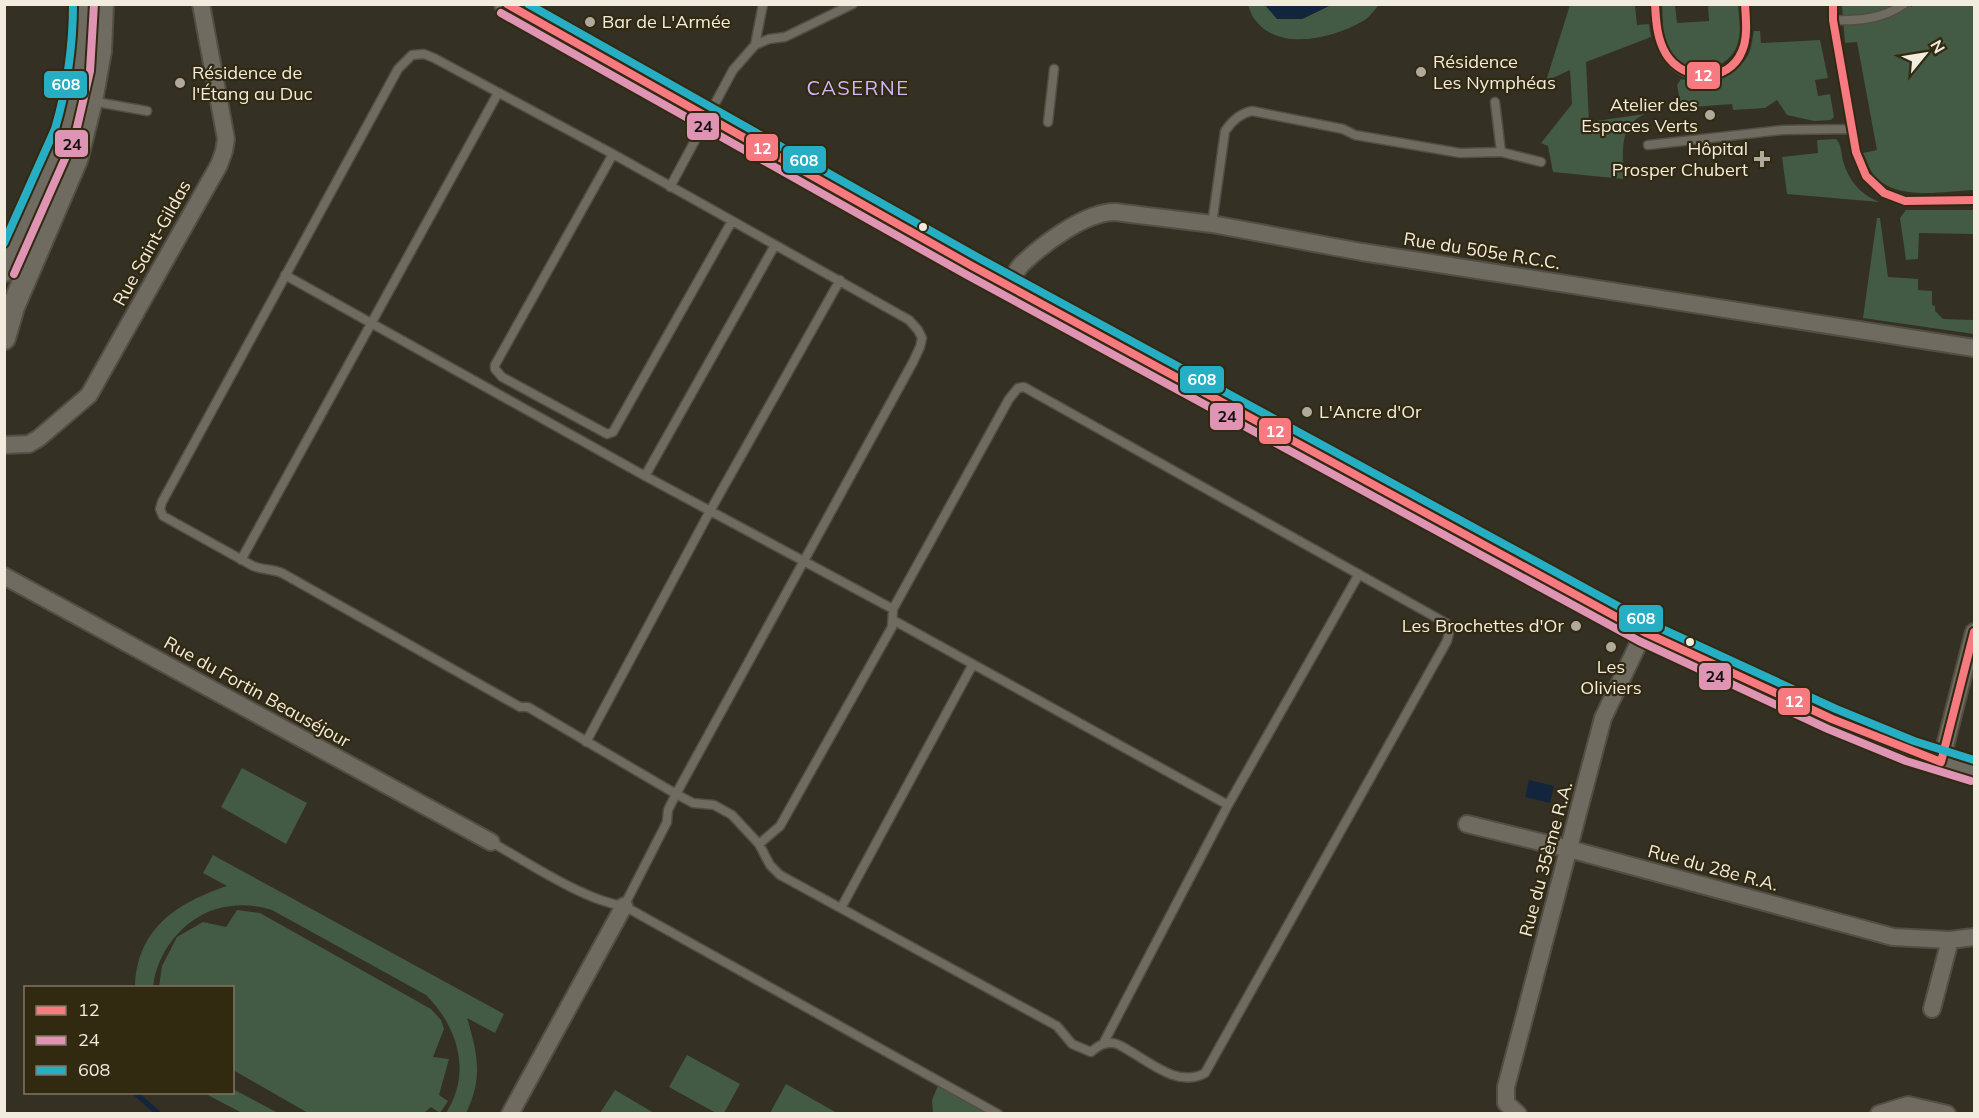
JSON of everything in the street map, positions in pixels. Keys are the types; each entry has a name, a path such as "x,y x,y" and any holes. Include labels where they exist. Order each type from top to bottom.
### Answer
{"main road":[{"path":"6,262 22,232 72,112 84,47 84,4"},
{"path":"4,338 13,307 22,232 76,160 91,101 100,51 102,4"},
{"path":"506,4 708,118 1644,632 1832,718 1941,762 1974,771"}],"street":[{"name":"Rue Saint-Gildas","path":"4,445 28,444 39,438 89,395 219,165 226,138 201,4"},
{"name":"Rue du 505e R.C.C.","path":"1009,284 1020,266 1071,227 1100,212 1129,213 1212,224 1362,252 1974,348"},
{"name":"Rue du Fortin Beauséjour","path":"4,576 491,842"},
{"name":"Rue du 35ème R.A.","path":"1512,1108 1506,1087 1603,718 1644,632"},
{"path":"1941,762 1974,632"},
{"name":"Rue du 28e R.A.","path":"1467,824 1569,849 1893,937 1950,940 1974,937"},
{"path":"510,1113 624,906"},
{"path":"1932,1009 1950,940"},
{"path":"1879,1113 1908,1105 1947,1113"}],"lane":[{"path":"755,45 763,4"},
{"path":"670,186 733,70 755,45 769,39 785,37 853,4"},
{"path":"1655,4 1657,29 1662,47 1672,63 1686,73 1703,76 1719,74 1734,64 1742,52 1747,24 1745,4"},
{"path":"1833,4 1833,20 1851,129 1856,152 1866,176 1884,193 1905,201 1974,200"},
{"path":"1833,20 1862,21 1893,12 1904,4"},
{"path":"624,906 667,822 668,810 676,794 913,362 922,339 909,320 840,280 613,154 424,54 412,55 398,69 165,494 160,509 163,516 242,560 265,570 282,573 520,707 528,707 586,742 676,794 693,803 714,805 732,815 759,843 770,865 780,874 1057,1026 1072,1044 1091,1052 1103,1044 1114,1042 1181,1078 1194,1078 1205,1072 1451,632 1446,622 1024,387 1018,388 1009,399 893,609 892,627 780,826 759,843"},
{"path":"1048,122 1054,69"},
{"path":"242,560 498,93"},
{"path":"91,101 147,111"},
{"path":"1495,102 1501,152"},
{"path":"1212,224 1226,131 1231,123 1246,112 1252,111 1343,129 1355,135 1460,153 1501,152 1541,162"},
{"path":"1648,145 1783,130 1851,129"},
{"path":"613,154 495,364 495,369 502,377 607,434 612,432 732,221"},
{"path":"645,476 775,244"},
{"path":"285,275 645,476 893,609"},
{"path":"586,742 710,511 840,280"},
{"path":"1103,1044 1228,806 1359,574"},
{"path":"893,620 1228,806"},
{"path":"841,908 973,664"},
{"path":"491,842 588,895 609,904 624,906 998,1113"}],"green space":[{"path":"1910,4 1911,7 1915,4 1974,5 1974,190 1918,193 1891,188 1871,171 1863,153 1877,150 1857,42 1845,43 1842,5"},
{"path":"1248,5 1265,5 1270,11 1302,19 1331,5 1379,5 1365,20 1337,33 1323,37 1293,39 1266,31 1255,19"},
{"path":"1570,5 1635,5 1637,25 1649,24 1651,37 1586,62 1589,122 1645,114 1636,119 1626,133 1623,150 1623,179 1553,172 1548,146 1541,143 1572,104 1570,70 1546,81"},
{"path":"1662,5 1675,5 1677,23 1709,21 1708,5 1738,5 1739,36 1737,46 1731,56 1723,63 1713,67 1691,67 1681,63 1673,56 1665,41"},
{"path":"1754,31 1760,31 1761,43 1820,40 1828,78 1815,80 1818,96 1830,94 1834,117 1831,120 1814,121 1787,115 1777,100 1765,108 1733,110 1732,104 1681,108 1677,85 1681,79 1710,81 1735,71 1749,52"},
{"path":"1836,139 1845,168 1852,181 1866,195 1879,202 1787,194 1782,157 1818,153 1817,140"},
{"path":"1906,210 1974,210 1974,234 1919,233 1918,259 1906,260 1900,218"},
{"path":"1877,218 1880,218 1888,277 1918,279 1918,290 1932,291 1932,305 1943,319 1974,320 1974,334 1863,318"},
{"path":"242,768 307,803 286,844 221,807"},
{"path":"213,855 504,1014 495,1033 467,1018 474,1043 477,1077 466,1113 446,1113 454,1098 458,1082 460,1067 458,1051 446,1021 426,995 272,910 236,905 216,909 202,915 178,933 169,945 161,958 153,986 135,986 137,966 143,949 163,921 192,901 227,886 203,873"},
{"path":"237,910 260,913 431,1009 441,1020 444,1029 433,1057 449,1059 439,1095 448,1101 440,1113 431,1107 424,1113 308,1113 234,1071 234,986 159,986 162,966 177,937 203,922 226,927"},
{"path":"687,1055 740,1084 724,1113 716,1113 669,1087"},
{"path":"940,1081 1006,1113 933,1113 932,1100"},
{"path":"786,1084 837,1113 770,1113"},
{"path":"234,1090 278,1113 242,1113 206,1094 234,1094"},
{"path":"615,1090 654,1113 600,1113"}],"water":[{"path":"1265,5 1331,5 1302,19 1277,19"},
{"path":"1529,780 1554,786 1550,803 1525,797"}],"waterway":[{"path":"136,1094 159,1114"}],"transit line":[{"name":"608","path":"4,243 55,129 68,67 73,4"},
{"name":"24","path":"14,274 75,136 90,71 94,4"},
{"name":"12","path":"507,4 972,266 1644,632 1832,719 1941,762 1974,632"},
{"name":"608","path":"528,4 977,257 1649,623 1836,709 1914,741 1974,760"},
{"name":"12","path":"1655,4 1659,36 1666,54 1683,70 1706,75 1717,74 1736,62 1744,46 1746,34 1745,4"},
{"name":"12","path":"1833,4 1833,20 1856,152 1866,176 1884,193 1905,201 1974,200"},
{"name":"24","path":"501,13 967,275 1639,641 1828,729 1906,761 1971,781"}],"place":[{"name":"Bar de L'Armée","path":"590,22"},
{"name":"Résidence Les Nymphéas","path":"1421,72"},
{"name":"Résidence de l'Étang au Duc","path":"180,83"},
{"name":"Atelier des Espaces Verts","path":"1710,115"},
{"name":"Hôpital Prosper Chubert","path":"1762,159"},
{"name":"L'Ancre d'Or","path":"1307,412"},
{"name":"Les Brochettes d'Or","path":"1576,626"},
{"name":"Les Oliviers","path":"1611,647"}],"district":[{"name":"CASERNE","path":"858,88"}]}
